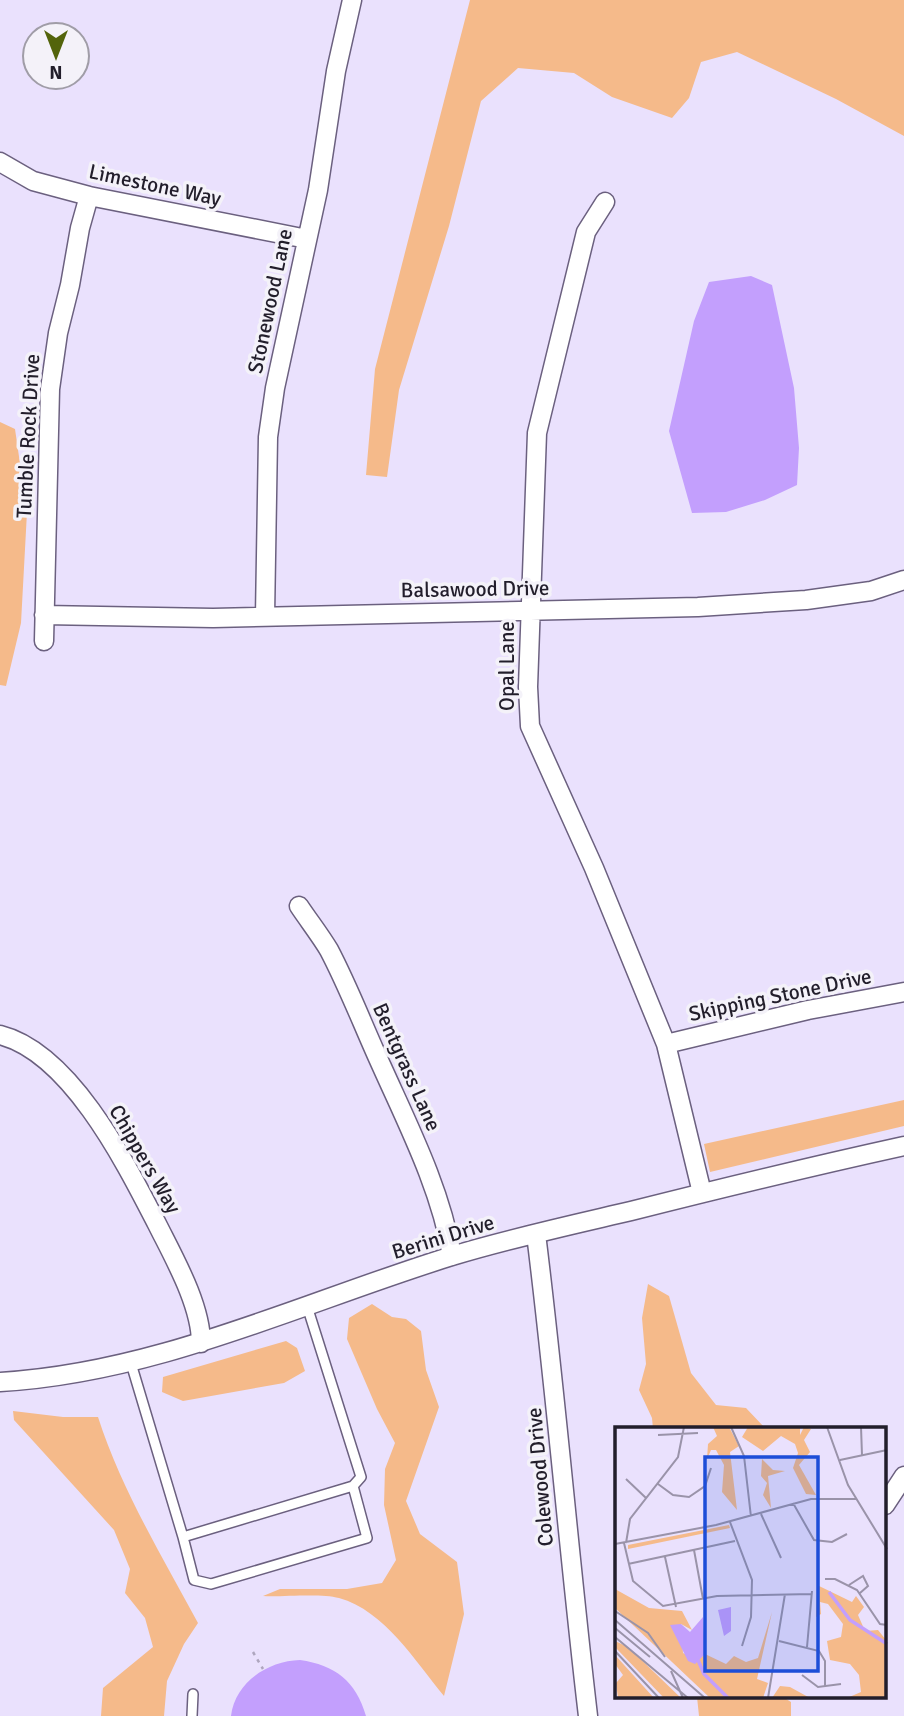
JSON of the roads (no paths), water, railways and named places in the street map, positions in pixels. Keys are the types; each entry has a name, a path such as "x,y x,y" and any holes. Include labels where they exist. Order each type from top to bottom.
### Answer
{"street":[{"name":"Stonewood Lane","path":"265,616 268,437 275,388 317,190 352,0"},
{"name":"Limestone Way","path":"0,162 33,181 307,239"},
{"name":"Tumble Rock Drive","path":"44,641 50,389 58,333 89,195"},
{"name":"Opal Lane","path":"605,202 586,232 537,433 528,687 530,726 594,867 666,1044 702,1194"},
{"name":"Balsawood Drive","path":"44,615 213,618 698,607 806,600 871,591 904,580"},
{"name":"Bentgrass Lane","path":"299,906 341,974 410,1129 438,1201 452,1256"},
{"name":"Skipping Stone Drive","path":"666,1044 808,1010 904,992"},
{"name":"Chippers Way","path":"0,1035 34,1051 60,1073 121,1155 181,1273 201,1326 201,1343"},
{"name":"Berini Drive","path":"0,1382 57,1377 201,1343 452,1256 904,1146"},
{"name":"Colewood Drive","path":"536,1234 558,1413 568,1546 587,1716"},
{"path":"886,1503 904,1476"}],"lane":[{"path":"183,1537 353,1486 361,1477 307,1306"},
{"path":"130,1360 194,1580 211,1584 367,1538 353,1486"},
{"path":"192,1716 193,1693"}]}
